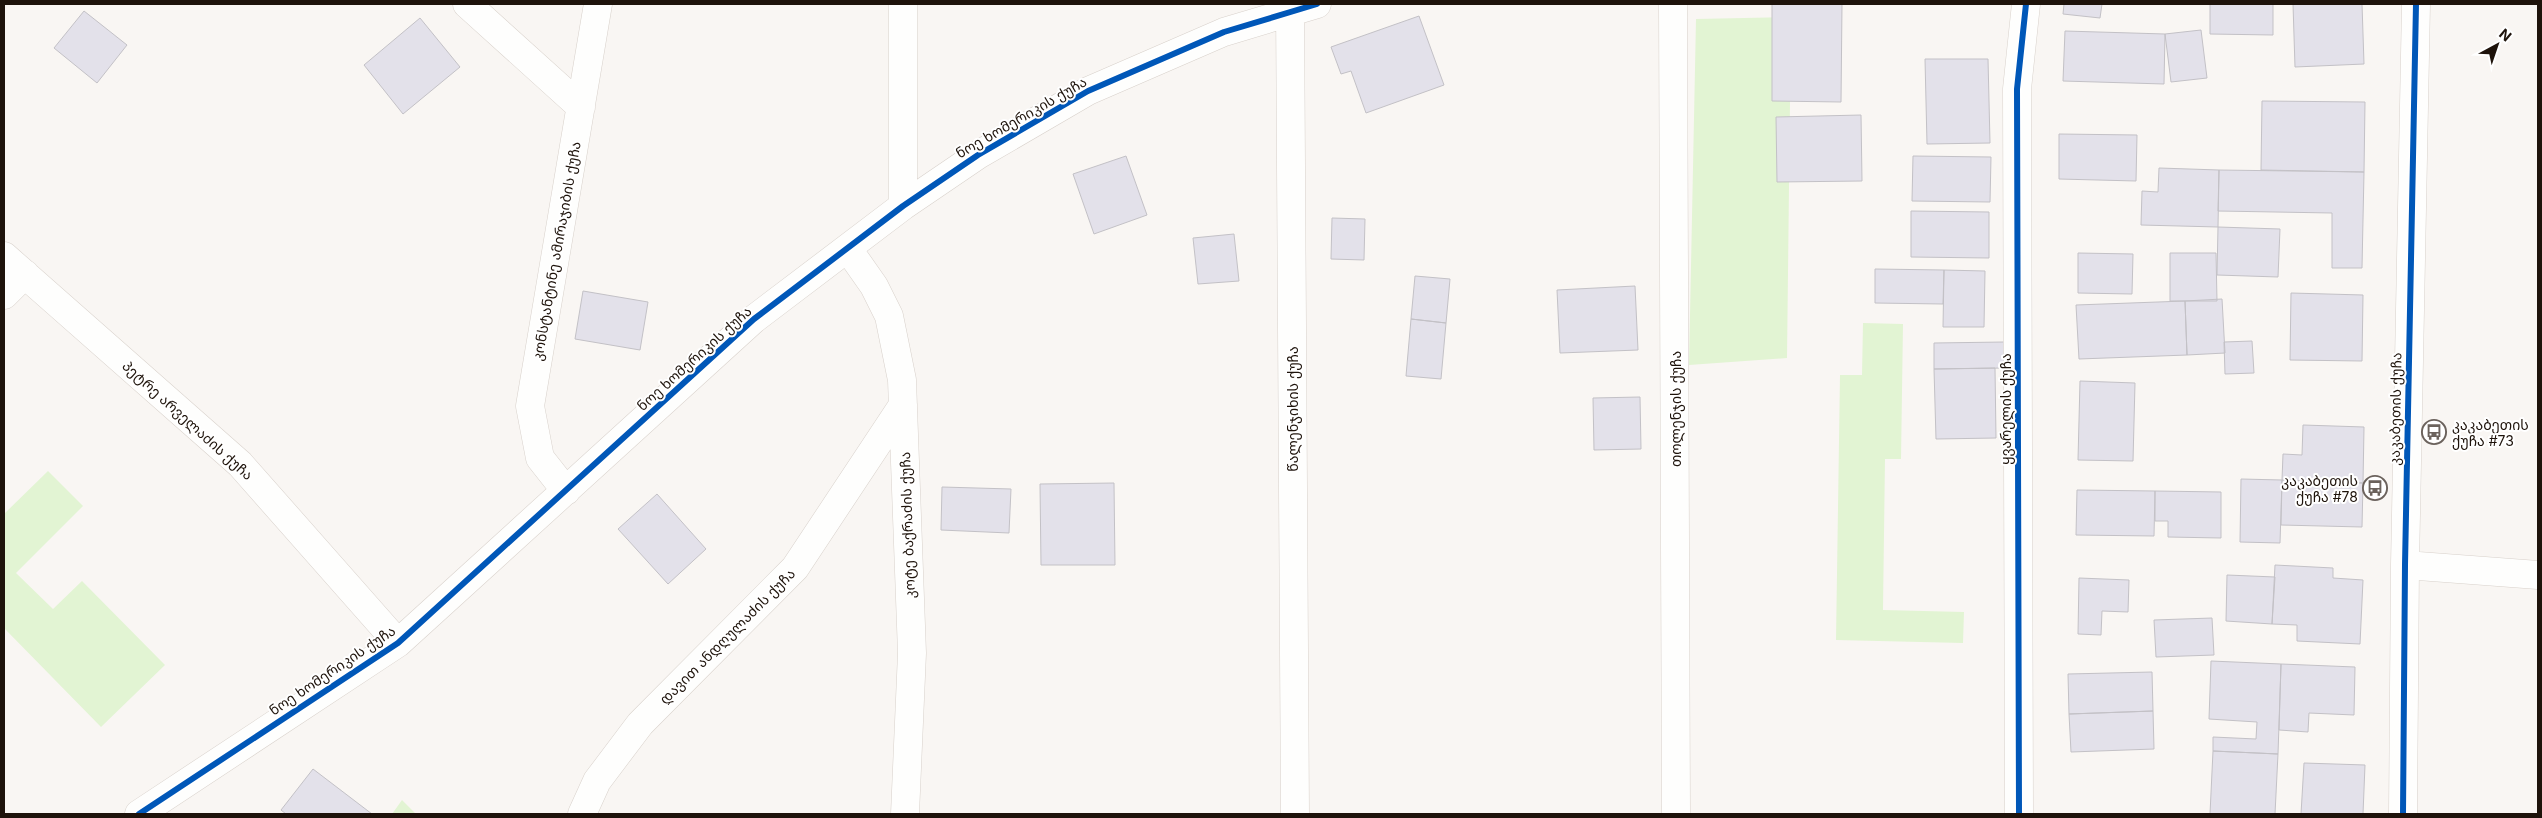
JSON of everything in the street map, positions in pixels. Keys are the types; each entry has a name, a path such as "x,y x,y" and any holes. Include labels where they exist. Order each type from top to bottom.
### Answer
{"street":[{"path":"467,4 581,106"},
{"name":"კონსტანტინე ამირაჯიბის ქუჩა","path":"566,491 540,458 530,406 598,4"},
{"path":"902,206 903,4"},
{"name":"ნოე ხომერიკის ქუჩა","path":"139,814 398,643 754,319 902,206 978,155 1088,91 1224,32 1290,9 1317,4"},
{"name":"თოლენჯის ქუჩა","path":"1673,4 1676,814"},
{"name":"ყვარელის ქუჩა","path":"2019,814 2017,89 2026,4"},
{"name":"კაკაბეთის ქუჩა","path":"2403,814 2405,565 2416,4"},
{"name":"წალენჯიხის ქუჩა","path":"1290,9 1295,814"},
{"name":"კოტე ბაქრაძის ქუჩა","path":"848,249 874,286 889,316 900,371 903,405 912,653 905,814"},
{"name":"პეტრე არველაძის ქუჩა","path":"4,256 240,464 398,643"},
{"path":"4,295 25,274"},
{"name":"დავით ანდღულაძის ქუჩა","path":"582,814 597,781 640,724 795,568 903,405"},
{"path":"2405,565 2538,575"}],"green space":[{"path":"1791,17 1787,358 1689,365 1696,19"},
{"path":"1863,323 1903,324 1901,459 1885,459 1883,610 1964,612 1963,643 1836,640 1840,375 1862,375"},
{"path":"48,471 83,506 16,573 53,609 82,581 165,665 101,727 4,628 4,514"},
{"path":"402,800 416,814 392,814"}],"building":[{"path":"1772,4 1842,4 1841,102 1772,101"},
{"path":"2064,4 2102,4 2100,18 2063,14"},
{"path":"2210,4 2273,4 2273,35 2210,34"},
{"path":"2293,4 2362,4 2364,64 2295,67"},
{"path":"84,11 127,45 97,83 54,48"},
{"path":"1419,16 1444,85 1366,113 1351,71 1341,74 1331,47"},
{"path":"420,18 460,67 403,114 364,65"},
{"path":"2201,30 2207,78 2171,82 2165,34"},
{"path":"2065,31 2165,34 2164,84 2063,81"},
{"path":"1925,59 1988,59 1990,143 1927,144"},
{"path":"2262,101 2365,102 2364,172 2261,170"},
{"path":"1861,115 1862,181 1777,182 1776,117"},
{"path":"2059,134 2137,135 2136,181 2059,179"},
{"path":"1126,156 1147,215 1094,234 1073,174"},
{"path":"1913,156 1991,157 1990,202 1912,201"},
{"path":"2159,168 2219,170 2218,227 2141,225 2142,191 2158,192"},
{"path":"2219,170 2364,172 2362,268 2332,268 2332,213 2218,211"},
{"path":"1911,211 1989,212 1989,258 1911,257"},
{"path":"1332,218 1365,219 1364,260 1331,259"},
{"path":"2218,227 2280,229 2278,277 2217,275"},
{"path":"1234,234 1239,281 1198,284 1193,238"},
{"path":"2078,253 2133,254 2132,294 2078,293"},
{"path":"2170,253 2216,253 2217,301 2170,301"},
{"path":"1875,269 1944,270 1943,304 1875,303"},
{"path":"1944,270 1985,271 1984,327 1943,327"},
{"path":"1415,276 1450,279 1446,323 1411,319"},
{"path":"1635,286 1638,350 1560,353 1557,290"},
{"path":"583,291 648,302 640,350 575,339"},
{"path":"2291,293 2363,295 2362,361 2290,360"},
{"path":"2222,299 2225,353 2187,355 2185,301"},
{"path":"2185,301 2187,355 2079,359 2076,305"},
{"path":"1411,319 1446,323 1441,379 1406,376"},
{"path":"2252,341 2254,373 2225,374 2224,342"},
{"path":"2004,342 2004,368 1934,369 1934,343"},
{"path":"1995,368 1996,438 1936,439 1934,369"},
{"path":"2080,381 2135,383 2133,461 2078,460"},
{"path":"1640,397 1641,449 1594,450 1593,398"},
{"path":"2303,425 2364,427 2363,483 2282,480 2283,454 2302,455"},
{"path":"2241,479 2282,480 2280,543 2240,542"},
{"path":"2282,480 2363,483 2362,527 2281,525"},
{"path":"1114,483 1115,565 1041,565 1040,484"},
{"path":"942,487 1011,489 1009,533 941,530"},
{"path":"2077,490 2155,491 2154,536 2076,535"},
{"path":"2155,491 2221,492 2221,538 2168,537 2168,521 2155,521"},
{"path":"657,494 706,549 668,584 618,529"},
{"path":"2275,565 2333,568 2333,578 2363,580 2360,644 2297,641 2297,625 2272,624"},
{"path":"2227,575 2275,577 2272,624 2226,621"},
{"path":"2079,578 2129,580 2128,612 2102,611 2101,635 2078,634"},
{"path":"2212,618 2214,655 2156,657 2154,620"},
{"path":"2211,661 2281,664 2278,754 2213,751 2213,737 2256,739 2257,722 2209,719"},
{"path":"2281,664 2355,667 2354,715 2309,713 2308,732 2279,730"},
{"path":"2152,672 2153,711 2069,714 2068,674"},
{"path":"2153,711 2154,749 2071,752 2069,714"},
{"path":"2213,751 2278,754 2275,814 2210,814"},
{"path":"2304,763 2365,765 2363,814 2301,814"},
{"path":"313,769 372,814 286,814 281,810"}],"cycle path":[{"path":"139,814 398,643 754,319 903,206 978,155 1088,91 1224,32 1317,4"},
{"path":"2019,814 2017,89 2026,4"},
{"path":"2403,814 2405,565 2416,4"}],"place":[{"name":"კაკაბეთის ქუჩა #73","path":"2434,432"},
{"name":"კაკაბეთის ქუჩა #78","path":"2375,488"}]}
